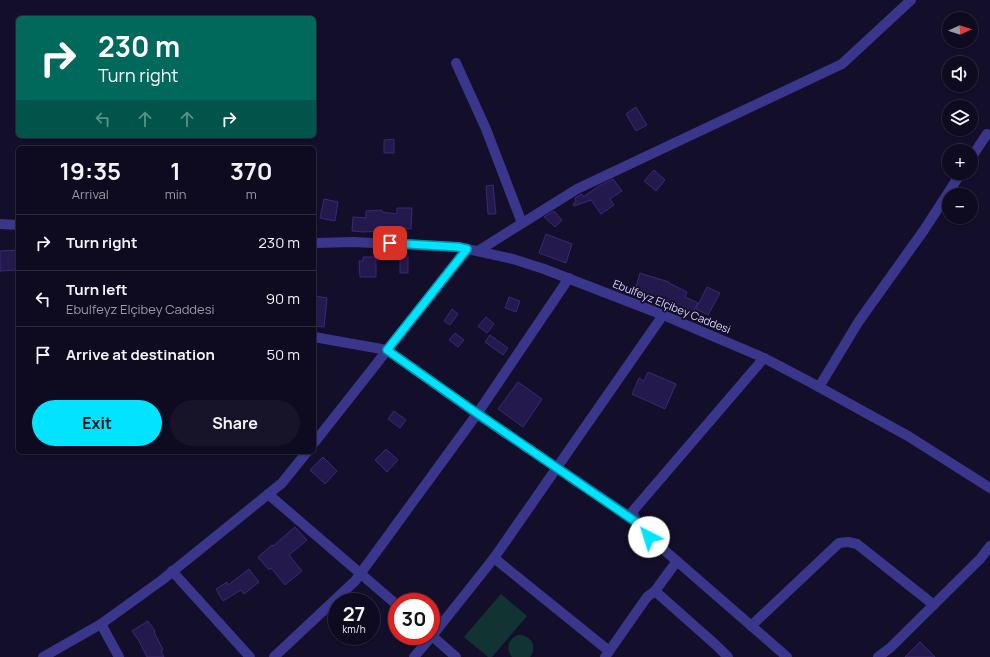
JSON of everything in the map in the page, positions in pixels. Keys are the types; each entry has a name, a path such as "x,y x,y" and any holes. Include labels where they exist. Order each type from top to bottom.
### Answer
{"street":[{"path":"478,251 577,189 842,64 911,0"},
{"path":"456,63 486,129 522,223"},
{"path":"978,148 987,134"},
{"path":"819,387 859,321 924,230 956,180"},
{"path":"0,224 16,225"},
{"name":"Ebulfeyz Elçibey Caddesi","path":"316,243 396,243 458,247 513,259 569,278 663,315 764,358 908,436 990,488"},
{"path":"316,440 467,249"},
{"path":"274,657 312,623 355,581 478,414 569,278"},
{"path":"440,626 494,558 663,315"},
{"path":"316,336 387,350 636,522"},
{"path":"764,358 632,512 640,529 787,657"},
{"path":"43,657 102,624 172,571 282,483 305,454"},
{"path":"268,494 388,597"},
{"path":"751,626 839,543 848,542 857,544 934,605"},
{"path":"878,657 890,648 934,605 980,559 990,546"},
{"path":"494,558 607,654 647,597 655,591 677,561"},
{"path":"172,571 250,657"},
{"path":"655,591 728,657"},
{"path":"102,624 119,657"},
{"path":"440,643 456,657"},
{"path":"414,657 424,645"}],"green space":[{"path":"501,594 527,616 492,657 488,657 464,637"},
{"path":"518,635 523,635 532,642 533,649 530,657 512,657 510,654 508,648 509,644 512,639"}],"building":[{"path":"636,107 647,125 636,131 626,114"},
{"path":"394,139 394,153 384,153 384,140"},
{"path":"654,170 665,180 656,191 644,181"},
{"path":"613,179 622,191 610,199 614,205 601,214 591,200 574,206 573,204 576,202 575,198 582,194 583,197 599,186"},
{"path":"493,185 496,214 488,214 486,186"},
{"path":"324,199 338,202 335,221 320,218"},
{"path":"397,208 412,208 411,229 395,228 394,234 382,233 383,231 352,231 353,217 366,218 366,211 382,210 382,212 397,214"},
{"path":"554,211 562,220 555,227 544,217"},
{"path":"546,234 572,244 566,263 539,253"},
{"path":"16,250 16,270 0,271 0,251"},
{"path":"363,257 376,257 376,277 360,277 359,261 363,261"},
{"path":"400,257 408,257 408,273 400,273"},
{"path":"640,273 669,282 687,292 685,297 698,303 691,316 666,304 668,301 635,291"},
{"path":"707,287 720,293 708,315 696,309"},
{"path":"316,296 327,298 324,327 316,326"},
{"path":"509,297 520,301 516,312 505,308"},
{"path":"452,309 458,314 450,325 444,321"},
{"path":"486,317 494,324 487,333 478,326"},
{"path":"455,333 464,340 458,347 449,340"},
{"path":"490,335 508,348 503,355 485,342"},
{"path":"648,372 676,384 665,409 632,394 639,378 644,381"},
{"path":"518,382 542,399 523,427 498,409"},
{"path":"394,411 406,420 400,428 388,419"},
{"path":"386,449 398,460 387,472 375,460"},
{"path":"323,457 337,471 325,484 310,470"},
{"path":"295,527 307,540 289,555 302,571 285,585 271,568 269,570 258,557"},
{"path":"249,569 259,582 244,594 241,590 223,601 216,589 227,582 228,585"},
{"path":"148,621 155,631 154,632 163,650 161,651 164,657 147,657 132,631"},
{"path":"920,642 935,657 905,657"}],"route":[{"path":"390,243 458,247 467,249 387,350 636,522 640,529 649,537"}]}
